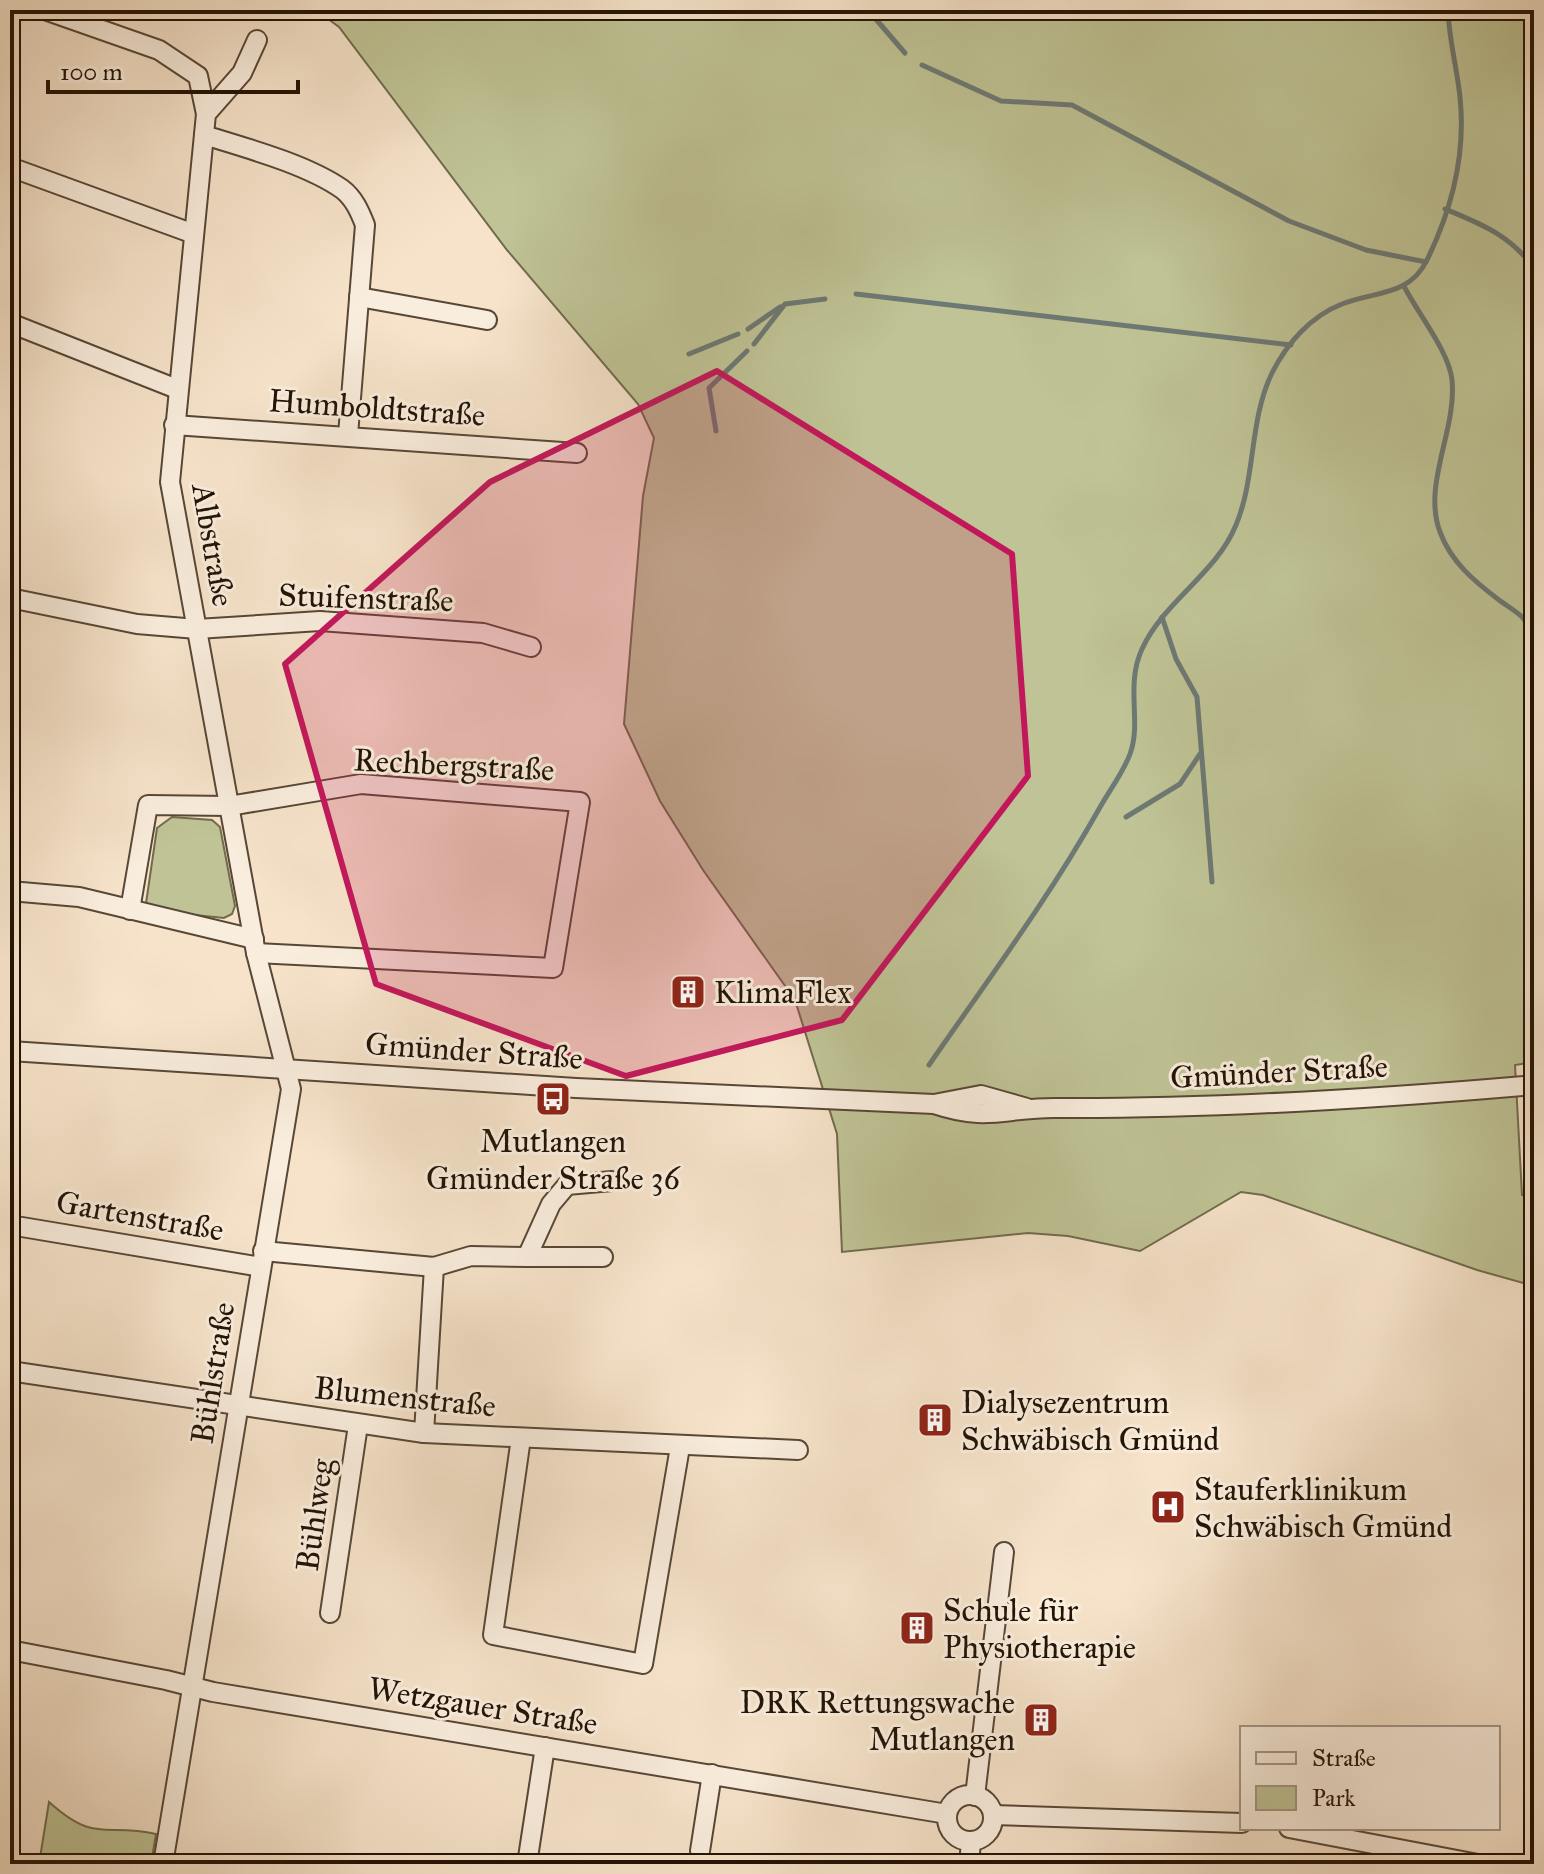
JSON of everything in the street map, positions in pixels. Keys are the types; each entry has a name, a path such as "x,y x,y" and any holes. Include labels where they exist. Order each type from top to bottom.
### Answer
{"street":[{"name":"Albstraße","path":"45,10 159,50 198,76 206,114 170,482 255,946 286,1069"},
{"path":"206,114 242,73 257,40"},
{"path":"204,135 321,177 344,190 358,206 365,225 348,435"},
{"path":"10,167 194,234"},
{"path":"359,297 487,320"},
{"path":"10,323 177,389"},
{"name":"Humboldtstraße","path":"174,425 577,453"},
{"name":"Stuifenstraße","path":"10,598 137,624 197,629 320,621 483,633 531,647"},
{"name":"Rechbergstraße","path":"130,910 148,805 229,806 361,784 580,802 553,968 255,946"},
{"path":"10,891 79,897 255,946"},
{"name":"Gmünder Straße","path":"10,1051 576,1088 934,1104 981,1116 1027,1108 1262,1105 1534,1085"},
{"name":"Bühlstraße","path":"163,1864 291,1089 286,1069"},
{"path":"527,1257 558,1193 578,1182 612,1181"},
{"name":"Gartenstraße","path":"10,1225 262,1259 434,1267"},
{"path":"424,1433 434,1267 471,1256 603,1257"},
{"name":"Blumenstraße","path":"10,1371 424,1433 798,1450"},
{"name":"Bühlweg","path":"330,1613 358,1425"},
{"path":"521,1438 493,1635 643,1664 680,1447"},
{"path":"975,1796 1004,1552"},
{"name":"Wetzgauer Straße","path":"10,1650 193,1687 947,1814"},
{"path":"527,1864 545,1747"},
{"path":"700,1851 712,1774"},
{"path":"975,1796 987,1803 993,1815 990,1830 971,1842 952,1833 947,1814 960,1797 975,1796"},
{"path":"993,1815 1240,1823"},
{"path":"1300,1830 1478,1864"},
{"path":"969,1864 971,1842"}],"highlighted area":[{"path":"717,371 1012,554 1028,776 842,1020 626,1076 376,984 285,664 490,482"}],"green space":[{"path":"316,10 1534,10 1534,1062 1515,1065 1522,1195 1534,1197 1534,1286 1477,1270 1263,1195 1241,1192 1140,1251 1068,1236 1028,1233 842,1252 837,1134 795,1000 703,870 660,801 624,724 643,496 654,438 638,404 507,250 339,27"},
{"path":"172,817 212,820 220,827 235,906 232,914 224,918 145,910 157,828"},
{"path":"49,1802 65,1815 91,1828 156,1834 151,1864 39,1864"}],"waterway":[{"path":"868,10 905,53"},
{"path":"929,1065 1039,907 1124,768 1135,729 1135,677 1142,649 1163,616 1216,558 1236,525 1247,488 1259,410 1278,362 1301,332 1320,316 1342,304 1401,287 1411,281 1427,260 1450,201 1461,139 1460,97 1448,10"},
{"path":"922,65 1001,101 1072,105 1289,221 1366,250 1426,262"},
{"path":"1445,209 1505,239 1534,268"},
{"path":"1405,288 1440,346 1452,380 1450,418 1435,495 1440,532 1450,553 1464,570 1524,619 1534,641"},
{"path":"856,294 1291,345"},
{"path":"754,344 785,304 825,299"},
{"path":"748,329 780,307"},
{"path":"689,354 738,334"},
{"path":"716,431 709,388 747,351"},
{"path":"1162,617 1176,659 1197,697 1212,882"},
{"path":"1126,817 1180,784 1200,754"}],"place":[{"name":"KlimaFlex","path":"688,992"},
{"name":"Mutlangen Gmünder Straße 36","path":"553,1099"},
{"name":"Dialysezentrum Schwäbisch Gmünd","path":"935,1420"},
{"name":"Stauferklinikum Schwäbisch Gmünd","path":"1168,1507"},
{"name":"Schule für Physiotherapie","path":"917,1628"},
{"name":"DRK Rettungswache Mutlangen","path":"1041,1720"}]}
